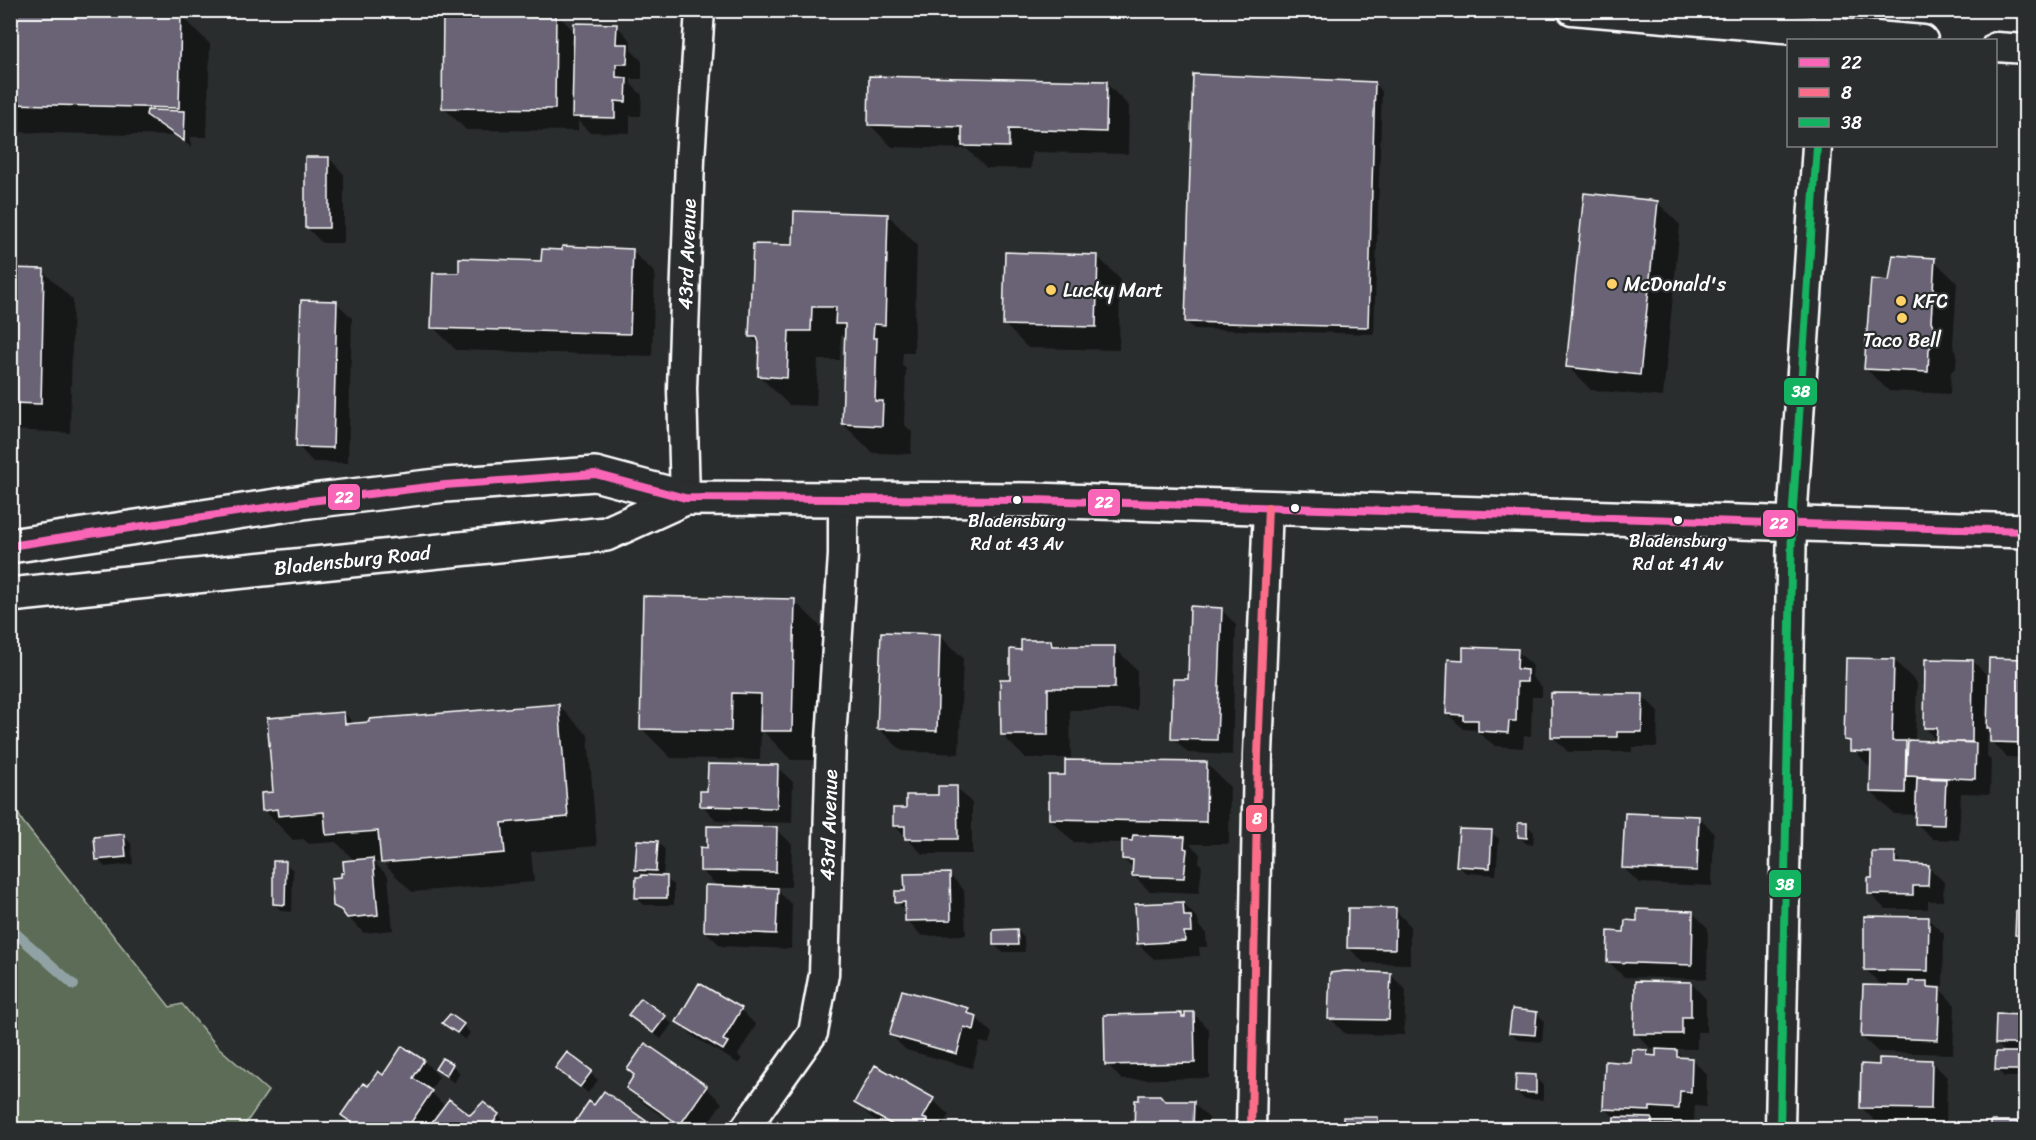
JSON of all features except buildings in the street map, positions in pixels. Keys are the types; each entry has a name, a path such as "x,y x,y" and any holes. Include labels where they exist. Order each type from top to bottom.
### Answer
{"main road":[{"name":"Bladensburg Road","path":"10,546 344,497 445,485 595,474 685,498 843,497 1268,507 2025,531"},
{"name":"Bladensburg Road","path":"10,595 606,534 685,498"}],"street":[{"name":"43rd Avenue","path":"685,498 682,389 690,159 700,10"},
{"path":"1572,10 1796,29 1827,28 1915,39"},
{"path":"1997,47 2025,49"},
{"path":"1780,1130 1792,522 1817,147"},
{"name":"43rd Avenue","path":"744,1130 813,1034 824,974 831,740 843,555 843,497"},
{"path":"1251,1130 1258,754 1268,507"}],"green space":[{"path":"10,799 23,822 170,1007 182,1004 217,1046 268,1091 242,1129 11,1129"}],"waterway":[{"path":"10,928 74,985"}],"transit line":[{"name":"38","path":"1780,1130 1792,522 1817,147"},
{"name":"22","path":"10,546 310,501 445,485 595,474 685,498 1033,500 2026,531"},
{"name":"8","path":"1251,1130 1258,754 1268,507"}],"place":[{"name":"McDonald's","path":"1612,284"},
{"name":"Lucky Mart","path":"1051,290"},
{"name":"KFC","path":"1901,301"},
{"name":"Taco Bell","path":"1902,318"},
{"name":"Bladensburg Rd at 43 Av","path":"1017,500"},
{"name":"Bladensburg Rd at 41 Av","path":"1678,520"}]}
